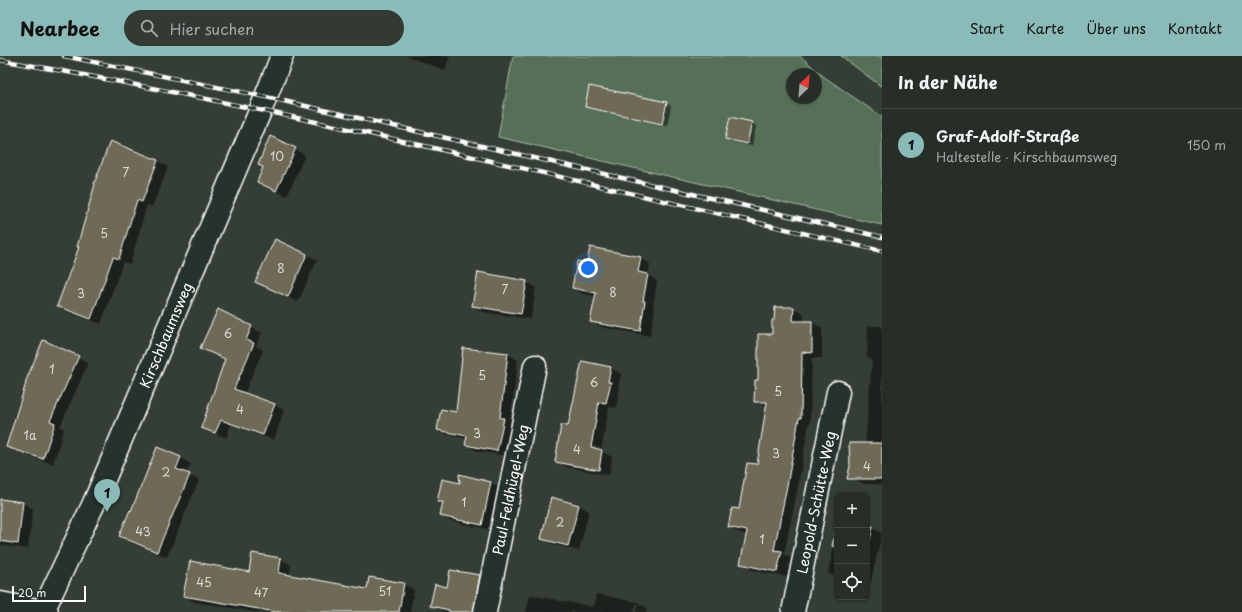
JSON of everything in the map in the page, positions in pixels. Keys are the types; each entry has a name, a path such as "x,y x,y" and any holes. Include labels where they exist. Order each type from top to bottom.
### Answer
{"street":[{"name":"Kirschbaumsweg","path":"45,612 94,503 282,56"},
{"name":"Paul-Feldhügel-Weg","path":"485,612 535,366"},
{"name":"Leopold-Schütte-Weg","path":"792,612 838,392"},
{"path":"0,603 45,612"}],"green space":[{"path":"513,56 800,56 814,68 786,68 786,104 822,104 822,75 882,117 882,225 498,137"},
{"path":"841,56 882,56 882,87"}],"building":[{"path":"589,86 667,102 662,124 585,107"},
{"path":"730,117 752,122 747,144 725,139"},
{"path":"270,136 296,148 276,191 257,182 263,167 258,165"},
{"path":"110,141 158,160 142,202 137,200 119,259 113,257 91,319 57,306 79,247 77,247 94,184"},
{"path":"275,239 307,254 288,297 255,282"},
{"path":"590,247 641,257 638,272 648,274 640,331 590,322 596,293 572,288 577,261 587,263"},
{"path":"478,272 527,281 521,314 472,306"},
{"path":"775,307 794,307 793,321 812,321 812,353 802,352 801,418 799,418 774,550 782,551 777,572 740,564 747,531 728,527 732,508 739,509 747,463 757,464 767,402 754,402 755,380 758,380 758,334 772,334 772,320 774,320"},
{"path":"218,309 252,326 246,340 254,343 234,389 275,404 263,435 221,420 215,433 201,428 225,359 200,348"},
{"path":"43,340 79,356 50,421 55,423 43,459 6,447 25,383"},
{"path":"463,348 508,353 500,418 504,418 497,451 465,445 467,436 437,430 441,409 456,412"},
{"path":"582,361 611,367 608,382 611,382 606,403 599,402 591,447 602,450 599,470 555,462 561,425 568,426"},
{"path":"849,443 882,443 882,479 847,479 850,466"},
{"path":"157,447 181,457 176,469 190,474 157,552 119,536 130,510 131,511"},
{"path":"459,474 491,482 482,525 440,516 443,502 437,502 442,479 460,483"},
{"path":"551,497 579,505 568,546 541,539"},
{"path":"0,499 23,502 18,544 0,541"},
{"path":"870,526 873,526 870,540"},
{"path":"252,553 281,558 279,573 367,589 369,577 404,583 399,612 276,612 183,596 190,561 249,572"},
{"path":"450,570 480,575 473,612 449,612 449,610 430,606 435,584 447,587"}],"railway":[{"path":"64,56 266,97 882,237"},
{"path":"0,60 111,80 332,125 882,251"}],"place":[{"name":"Graf-Adolf-Straße","path":"107,512"}]}
